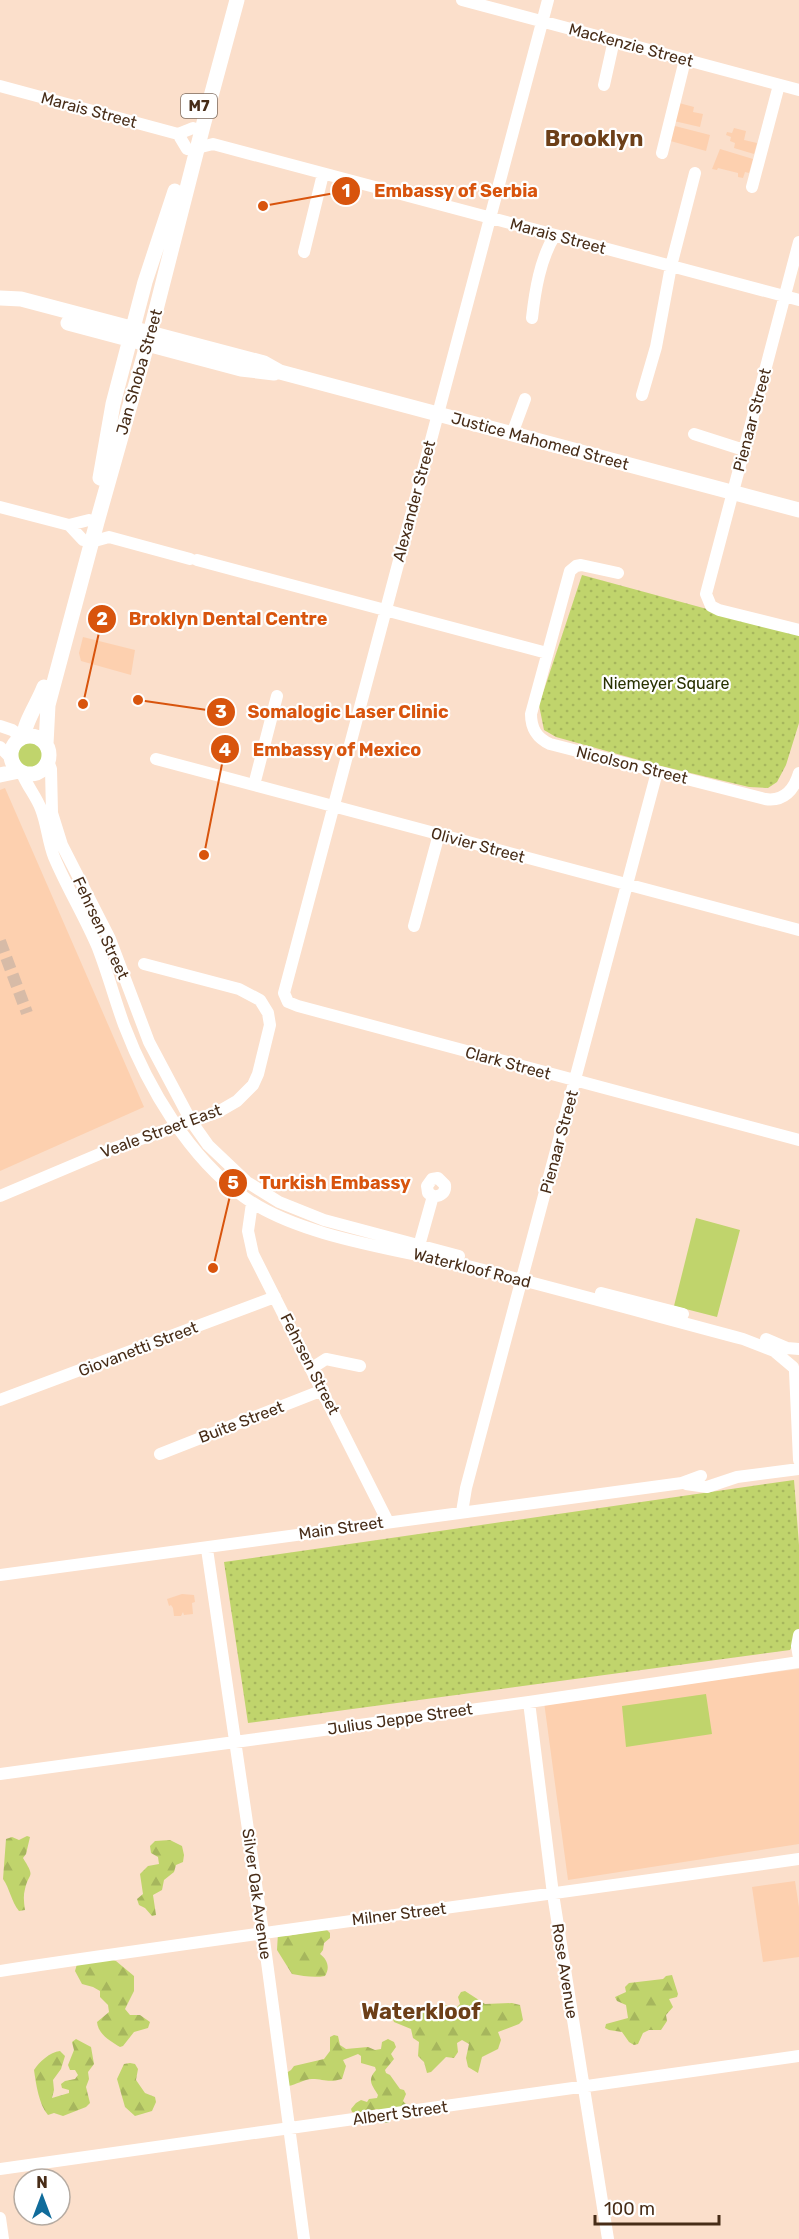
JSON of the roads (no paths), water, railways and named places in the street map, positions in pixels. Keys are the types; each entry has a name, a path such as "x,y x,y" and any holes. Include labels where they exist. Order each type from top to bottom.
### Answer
{"main road":[{"name":"Jan Shoba Street","path":"198,127 228,0"},
{"name":"Jan Shoba Street","path":"11,745 39,700 46,681 93,521 113,404 173,244 192,149 237,0"},
{"name":"Jan Shoba Street","path":"140,336 151,262 192,149"},
{"name":"Justice Mahomed Street","path":"2,298 21,299 241,369 268,374 280,372 799,510"},
{"name":"Jan Shoba Street","path":"46,744 48,705 87,541"},
{"path":"21,772 12,763 11,745 36,737 46,744"},
{"name":"M7","path":"46,744 49,753 48,761"},
{"path":"0,775 21,772 38,773 48,761"}],"street":[{"name":"Mackenzie Street","path":"462,0 799,90"},
{"name":"Alexander Street","path":"288,1002 284,987 548,0"},
{"path":"604,86 614,40"},
{"path":"662,153 685,60"},
{"path":"752,187 779,85"},
{"name":"Marais Street","path":"0,86 178,134"},
{"path":"192,149 178,134 198,127 213,144"},
{"name":"Marais Street","path":"192,149 213,144 799,300"},
{"path":"642,395 661,325 671,266 694,172"},
{"path":"304,252 323,174"},
{"path":"532,318 535,295 547,249 555,235"},
{"name":"Pienaar Street","path":"799,242 706,588 707,599 711,606 719,610 799,630"},
{"path":"512,434 525,399"},
{"path":"694,435 744,450"},
{"path":"0,507 69,525 93,521 109,537"},
{"path":"69,525 87,541 109,537 547,653"},
{"name":"Nicolson Street","path":"618,573 586,565 572,567 568,574 531,714 537,735 550,744 774,800 789,793 799,773"},
{"path":"254,785 277,696"},
{"path":"0,726 11,745"},
{"name":"Olivier Street","path":"156,759 799,930"},
{"name":"Fehrsen Street","path":"48,761 51,769 50,798 53,821 62,845 110,939 149,1042 190,1121"},
{"name":"Fehrsen Street","path":"21,772 40,807 49,844 56,861 97,946 125,1028 176,1126"},
{"name":"Pienaar Street","path":"462,1512 466,1488 657,772"},
{"path":"414,926 439,834"},
{"path":"80,884 82,898 98,933 97,946"},
{"name":"Veale Street East","path":"0,1196 109,1150 230,1106 253,1085 269,1032 268,1013 260,1000 239,989 144,964"},
{"name":"Clark Street","path":"288,1002 799,1140"},
{"name":"Waterkloof Road","path":"190,1121 216,1155 264,1194 374,1239"},
{"name":"Waterkloof Road","path":"176,1126 229,1185 252,1203 301,1225 418,1250 759,1336 799,1350"},
{"path":"418,1250 434,1196"},
{"name":"Fehrsen Street","path":"252,1203 248,1226 249,1240 255,1259 388,1522"},
{"name":"Giovanetti Street","path":"0,1400 275,1297"},
{"name":"Waterkloof Road","path":"634,1306 764,1346 780,1355 796,1371"},
{"path":"799,1350 793,1359 796,1371 799,1460"},
{"path":"312,1368 326,1359 360,1366"},
{"name":"Buite Street","path":"160,1454 323,1390"},
{"name":"Main Street","path":"0,1575 799,1469"},
{"name":"Silver Oak Avenue","path":"207,1549 263,1932 304,2239"},
{"path":"799,1635 797,1646 799,1660"},
{"name":"Julius Jeppe Street","path":"0,1774 529,1702 799,1660"},
{"name":"Rose Avenue","path":"529,1702 553,1894 608,2239"},
{"name":"Milner Street","path":"0,1971 799,1858"},
{"name":"Albert Street","path":"0,2169 799,2056"},
{"path":"0,2218 3,2239"}],"tunnel":[{"path":"0,941 27,1013"}],"place":[{"name":"Embassy of Serbia","path":"263,206"},
{"name":"Somalogic Laser Clinic","path":"138,700"},
{"name":"Broklyn Dental Centre","path":"83,704"},
{"name":"Embassy of Mexico","path":"204,855"},
{"name":"Turkish Embassy","path":"213,1268"}],"district":[{"name":"Brooklyn","path":"594,138"},
{"name":"Waterkloof","path":"421,2011"}],"park label":[{"name":"Niemeyer Square","path":"666,683"}]}
